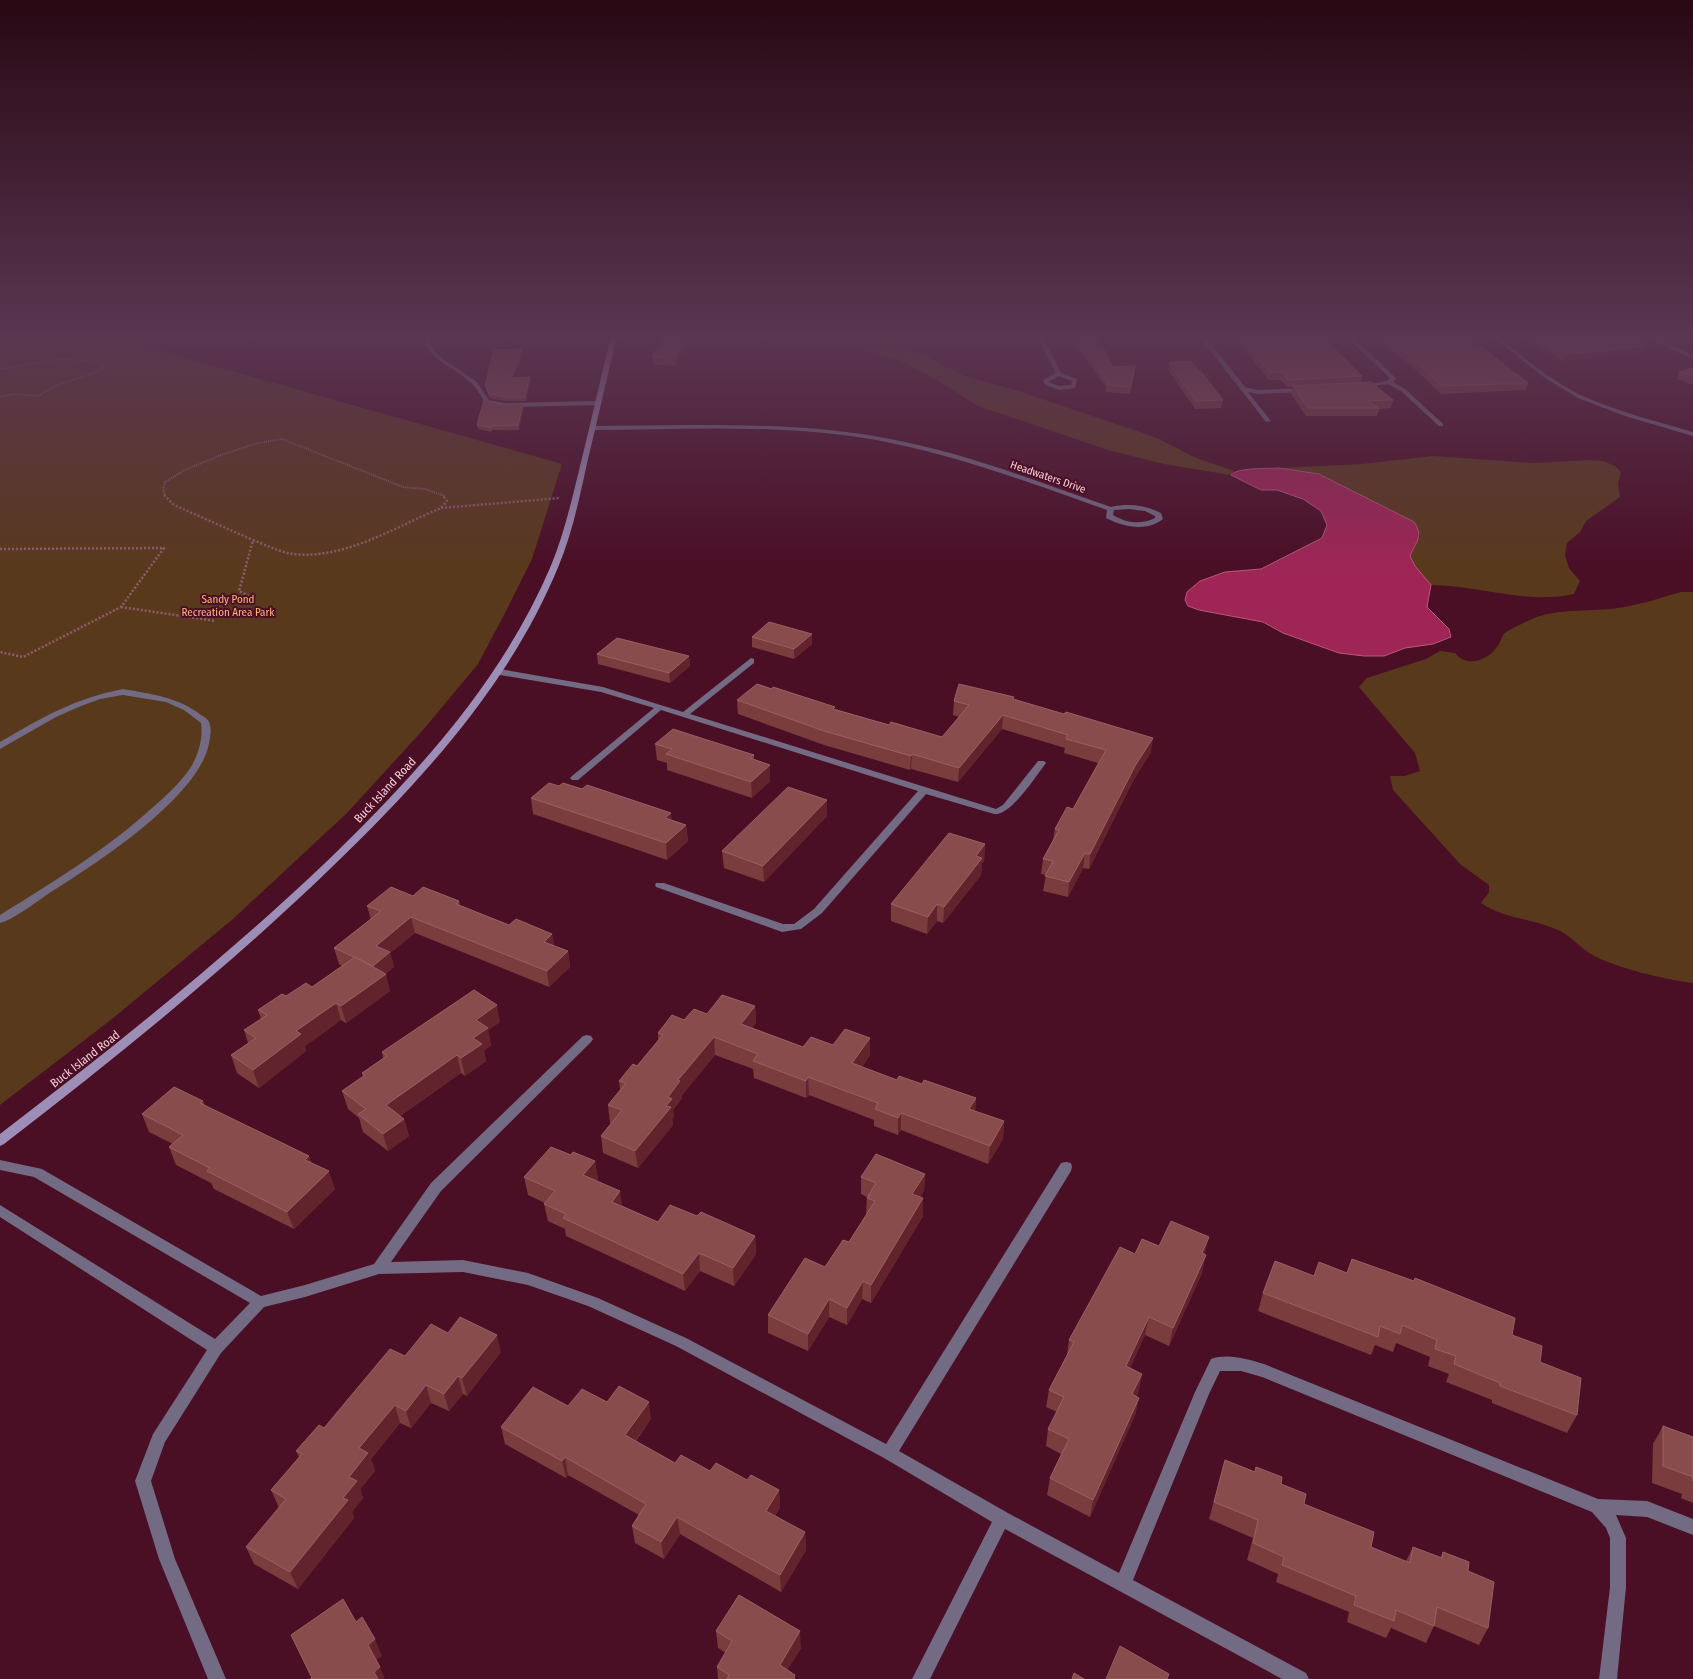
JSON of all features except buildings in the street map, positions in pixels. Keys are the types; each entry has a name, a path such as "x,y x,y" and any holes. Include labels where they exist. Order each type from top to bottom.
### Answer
{"main road":[{"name":"Buck Island Road","path":"0,1141 111,1056 181,998 313,881 378,816 433,757 500,672 550,579 576,497 596,414"}],"street":[{"path":"1263,414 1268,421"},
{"path":"1430,414 1441,425"},
{"path":"1629,414 1693,434"},
{"name":"Headwaters Drive","path":"593,428 779,427 858,435 940,452 1111,509 1119,507 1147,509 1158,515 1159,519 1153,523 1140,525 1124,523 1109,516 1111,509"},
{"path":"684,714 751,661"},
{"path":"500,672 569,682 603,690 997,812 1006,807 1041,763"},
{"path":"0,746 53,715 98,697 123,692 168,700 187,708 205,722 207,734 204,747 195,767 172,794 144,821 105,851 0,920"},
{"path":"575,778 660,707"},
{"path":"660,884 782,928 797,927 818,911 924,790"},
{"path":"379,1268 436,1187 587,1039"},
{"path":"0,1165 37,1173 260,1302"},
{"path":"889,1453 1066,1167"},
{"path":"0,1210 216,1348"},
{"path":"217,1679 167,1560 143,1481 158,1439 216,1348 260,1302 305,1291 379,1268 462,1266 528,1279 592,1302 681,1342 889,1453 1002,1519 1300,1679"},
{"path":"1123,1584 1216,1364 1242,1364 1264,1370 1598,1507 1647,1509 1693,1527"},
{"path":"1598,1507 1612,1523 1618,1538 1618,1588 1608,1679"},
{"path":"921,1679 1002,1519"}],"path":[{"path":"441,508 446,502 445,496 424,488 403,487 282,439 272,439 191,466 165,481 164,493 167,499 174,505 253,540 293,554 313,554 338,550 441,508 576,497"},
{"path":"249,596 239,591 253,540"},
{"path":"0,549 164,548 122,606 23,657 0,652"},
{"path":"122,606 216,621"}],"green space":[{"name":"Sandy Pond Recreation Area Park","path":"0,414 386,414 562,464 532,559 506,611 478,664 423,730 347,813 233,919 112,1019 0,1105"},
{"path":"1003,414 1087,414 1159,439 1194,457 1234,471 1231,475 1164,464 1108,450"},
{"path":"1433,456 1535,463 1589,460 1603,461 1615,466 1621,472 1618,483 1620,497 1586,521 1580,532 1567,543 1565,555 1569,568 1580,581 1574,594 1556,597 1520,596 1431,585 1414,566 1410,556 1420,536 1414,522 1319,474 1279,468 1362,464"},
{"path":"1681,592 1693,592 1693,983 1642,973 1605,961 1589,953 1560,931 1510,916 1481,903 1489,892 1489,885 1461,865 1393,790 1390,776 1404,776 1420,771 1415,753 1359,687 1367,678 1426,659 1440,651 1455,653 1466,661 1484,658 1495,650 1506,632 1544,615 1565,611 1626,607"}],"shaded area":[{"path":"1279,468 1319,474 1414,522 1419,535 1410,556 1415,566 1431,585 1427,607 1449,629 1451,637 1433,644 1405,648 1384,656 1364,656 1339,653 1283,633 1263,622 1199,610 1188,606 1185,600 1187,592 1200,581 1225,572 1261,569 1322,538 1327,525 1321,511 1303,499 1277,490 1261,490 1231,475 1235,472 1246,470"}]}
